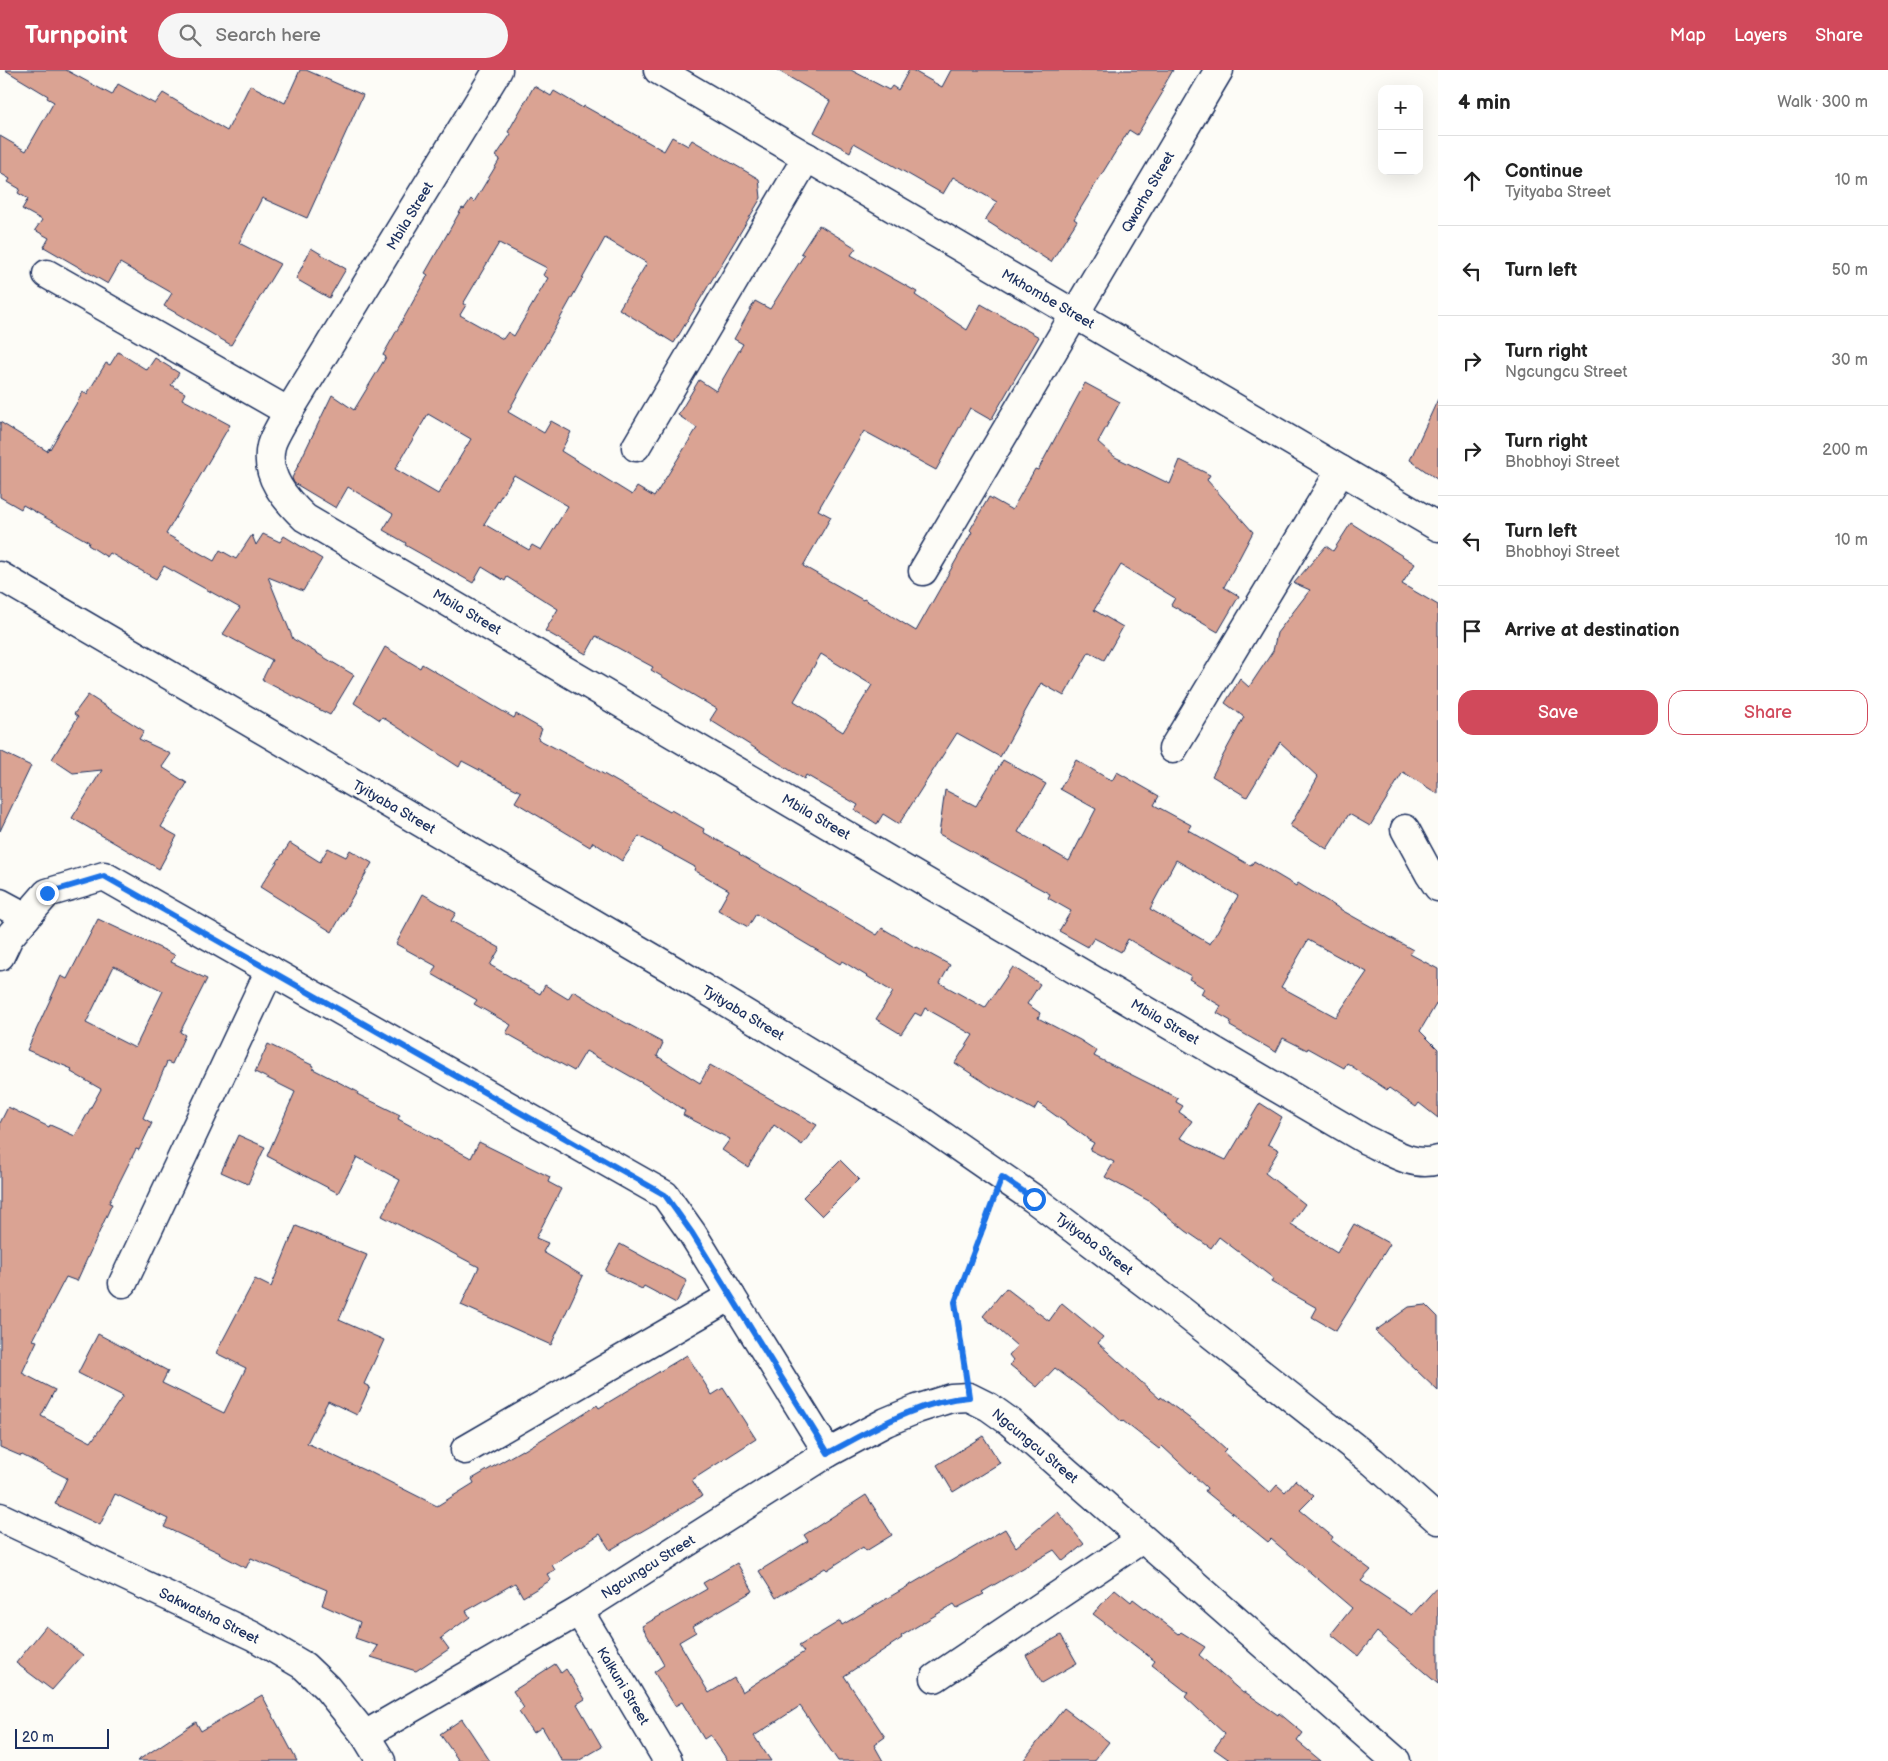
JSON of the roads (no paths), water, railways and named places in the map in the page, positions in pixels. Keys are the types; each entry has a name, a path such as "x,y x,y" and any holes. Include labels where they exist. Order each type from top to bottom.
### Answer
{"street":[{"name":"Mbila Street","path":"498,70 288,412 271,445 270,463 276,483 287,501 305,518 1366,1140 1409,1160 1429,1163 1438,1160"},
{"name":"Mkhombe Street","path":"658,70 1438,527"},
{"name":"Qwarha Street","path":"923,571 1220,70"},
{"path":"636,447 808,157"},
{"path":"47,274 288,412"},
{"path":"1173,749 1341,470"},
{"name":"Tyityaba Street","path":"0,576 675,971 911,1114 1002,1177 1178,1308 1373,1462 1438,1520"},
{"path":"1404,829 1438,887"},
{"path":"0,956 9,936 47,893 104,876 665,1195 692,1233 828,1453"},
{"path":"0,903 26,917"},
{"path":"123,1283 270,970"},
{"path":"465,1450 731,1296"},
{"name":"Ngcungcu Street","path":"365,1735 579,1611 828,1453 886,1422 917,1409 951,1398 969,1397 989,1407 1010,1422 1396,1761"},
{"name":"Sakwatsha Street","path":"0,1517 253,1636 304,1666 327,1688 365,1735 381,1761"},
{"path":"935,1678 1142,1539"},
{"name":"Kalkuni Street","path":"579,1611 668,1761"}]}
